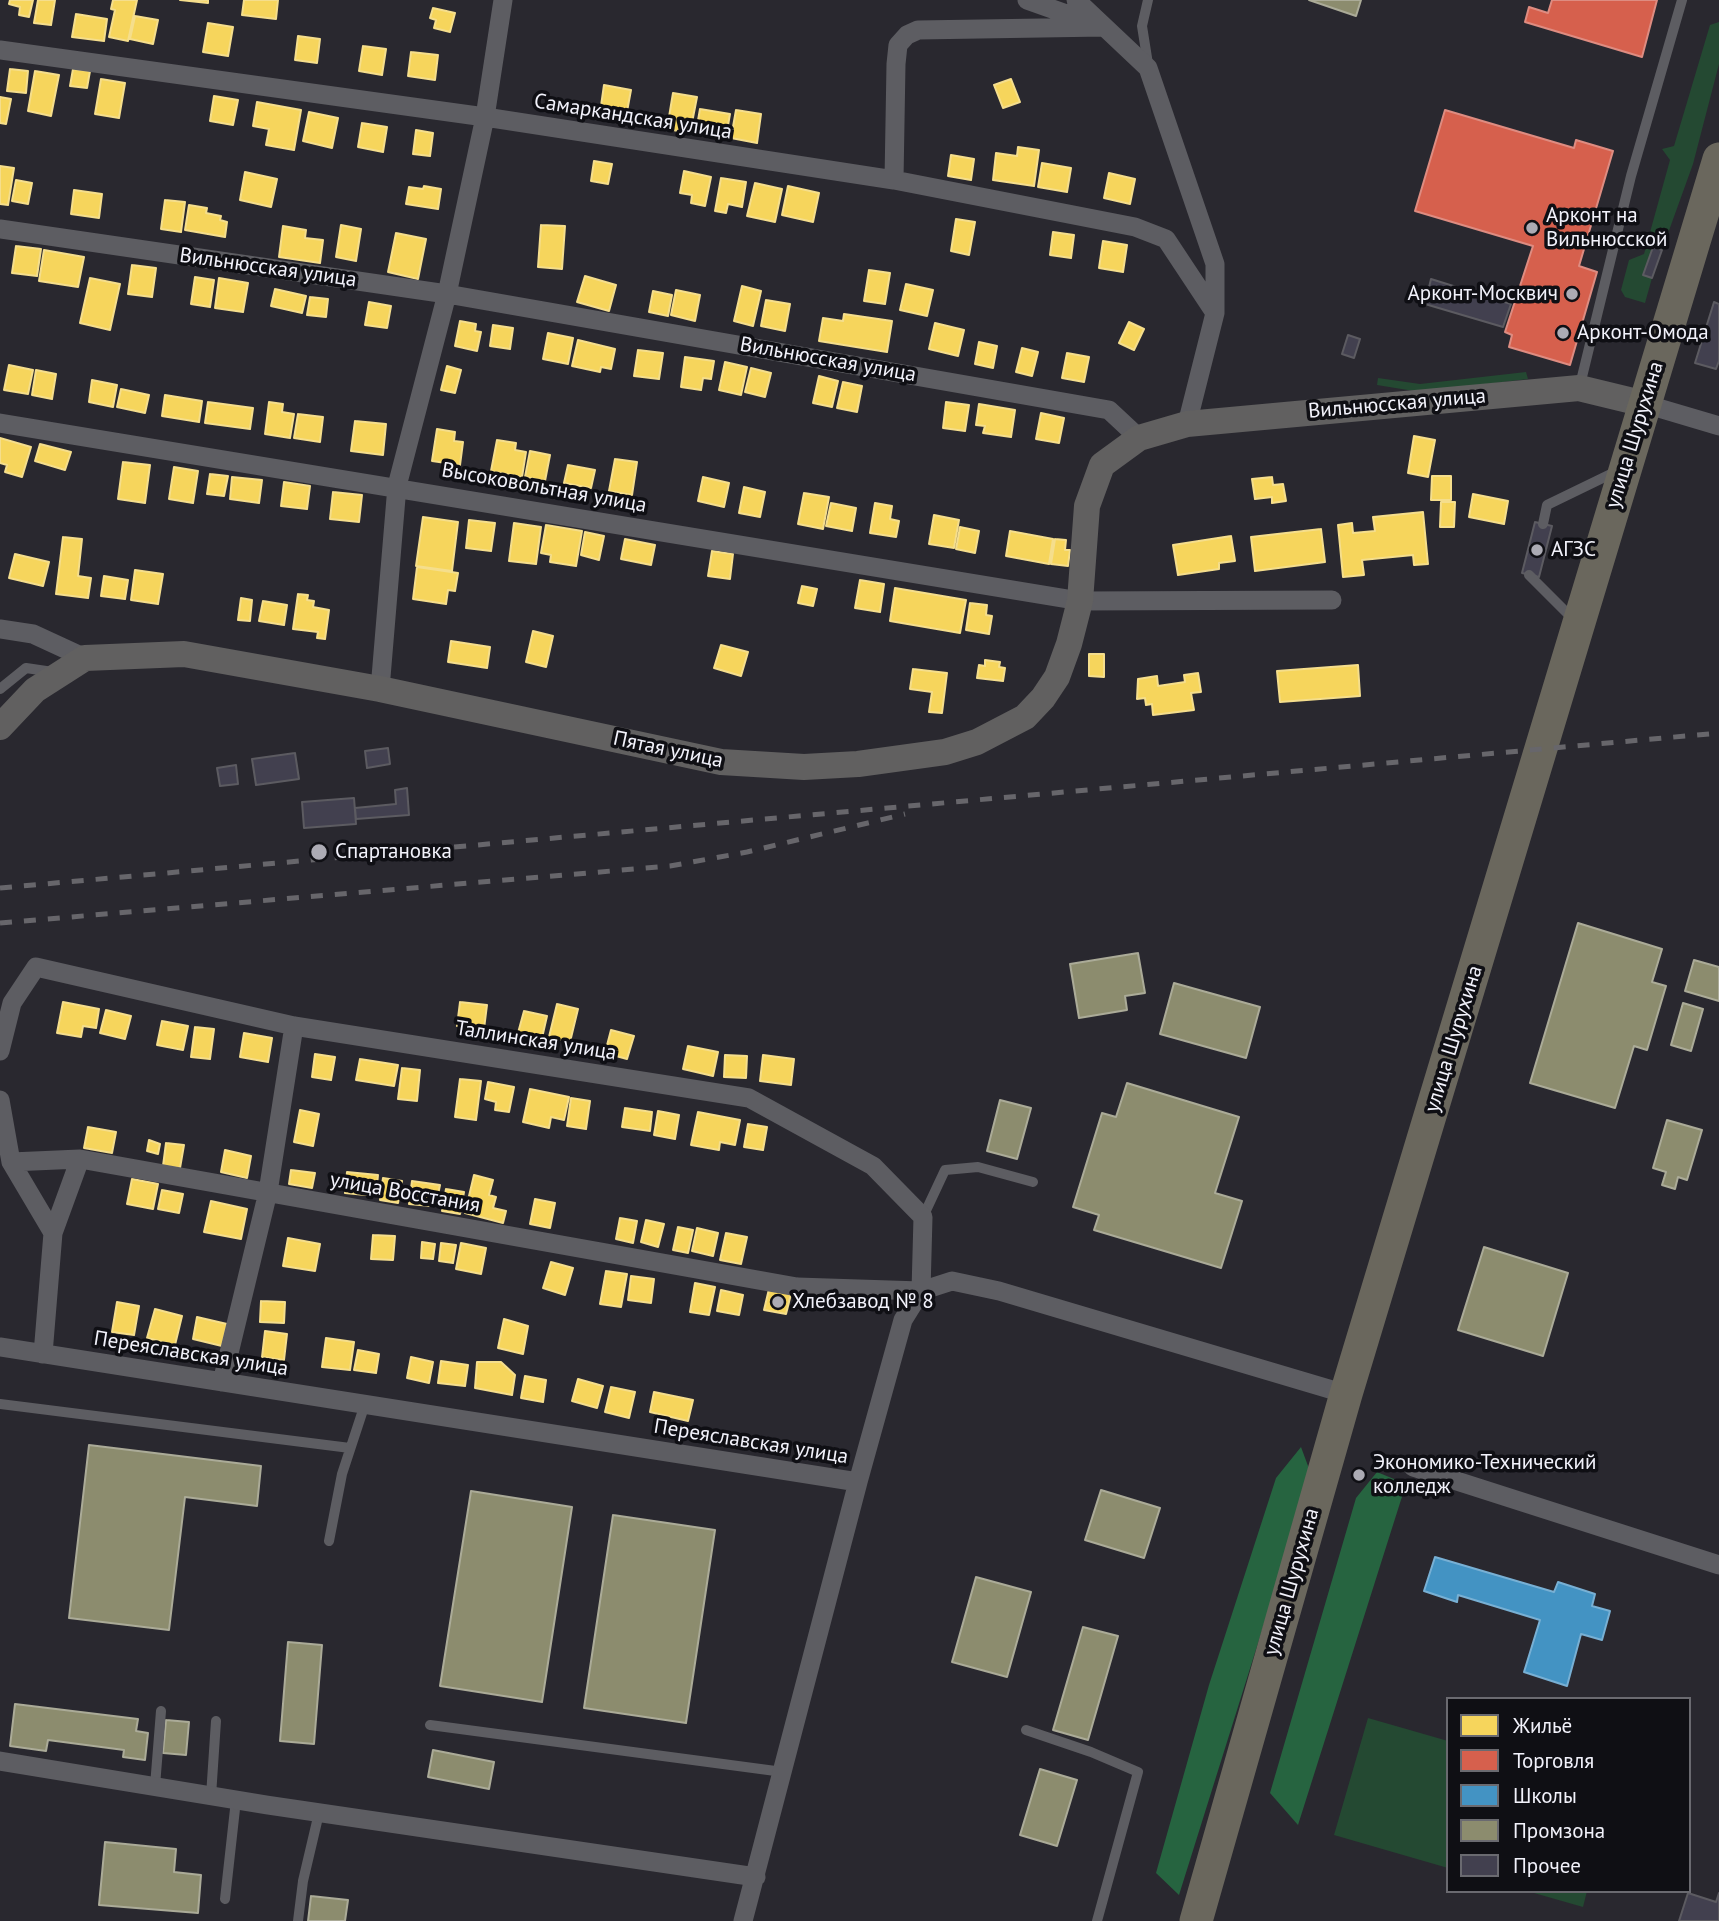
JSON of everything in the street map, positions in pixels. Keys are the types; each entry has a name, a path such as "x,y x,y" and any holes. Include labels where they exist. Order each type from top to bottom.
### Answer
{"highway":[{"name":"улица Шурухина","path":"1196,1921 1346,1394 1719,159"}],"street":[{"path":"380,690 397,486 447,294 485,117 503,0"},
{"path":"1027,0 1104,27"},
{"path":"1076,0 1149,68 1215,264 1215,313 1187,424"},
{"path":"894,180 895,64 898,45 907,35 918,30 1104,27"},
{"name":"Самаркандская улица","path":"0,50 485,117 894,180 1135,227 1166,239 1215,313"},
{"name":"Вильнюсская улица","path":"0,229 447,294 1109,410 1139,438 1187,424 1579,388 1645,404"},
{"path":"1645,404 1719,426"},
{"name":"Высоковольтная улица","path":"0,422 1080,601 1332,600"},
{"name":"Пятая улица","path":"0,629 33,634 85,658 184,654 380,690 721,762 804,767 907,758 977,742 1025,717 1043,698 1057,677 1080,601 1087,506 1102,465 1139,438"},
{"path":"0,727 35,690 85,658"},
{"name":"Таллинская улица","path":"0,1051 12,1003 36,967 294,1026 749,1098 873,1166 923,1217"},
{"path":"222,1381 268,1192 294,1026"},
{"path":"0,1100 10,1162 53,1233"},
{"path":"43,1354 53,1233 80,1159"},
{"name":"улица Восстания","path":"10,1162 80,1159 797,1287 920,1291"},
{"path":"923,1217 920,1291 952,1281 999,1291 1346,1394"},
{"name":"Переяславская улица","path":"0,1347 858,1482 904,1320 920,1291"},
{"path":"1413,1467 1719,1565"},
{"path":"743,1921 858,1482"},
{"path":"0,1761 319,1813 755,1877"}],"lane":[{"path":"1148,0 1142,26 1149,68"},
{"path":"1579,388 1587,367 1631,176 1682,0"},
{"path":"1543,524 1548,505 1625,467"},
{"path":"1529,575 1578,624"},
{"path":"0,689 26,668 60,674"},
{"path":"923,1217 945,1170 978,1167 1032,1182"},
{"path":"0,1404 350,1448"},
{"path":"329,1541 342,1474 365,1404"},
{"path":"155,1786 161,1711"},
{"path":"211,1796 216,1721"},
{"path":"430,1725 783,1772"},
{"path":"1026,1730 1091,1752 1138,1772 1097,1921"},
{"path":"225,1899 236,1800"},
{"path":"298,1921 303,1881 319,1813"}],"green space":[{"path":"1719,22 1719,64 1693,164 1662,250 1653,247 1644,275 1652,278 1645,303 1625,297 1621,290 1629,260 1644,254 1670,160 1662,149 1674,146 1710,25"},
{"path":"1526,372 1528,379 1420,392 1377,385 1378,378 1420,384"},
{"path":"1301,1447 1311,1474 1179,1895 1156,1873 1209,1685 1276,1478"},
{"path":"1377,1472 1406,1484 1298,1825 1270,1793 1356,1498"},
{"path":"1368,1718 1446,1740 1446,1867 1334,1835"},
{"path":"1534,1893 1586,1893 1583,1907"}],"building: Жильё":[{"path":"10,0 33,0 29,17 19,15 20,7 9,4"},
{"path":"38,0 55,0 51,25 34,23"},
{"path":"113,0 137,0 128,41 109,37 115,10 111,9"},
{"path":"180,0 208,0 208,3"},
{"path":"244,0 278,0 276,19 242,15"},
{"path":"433,8 455,13 450,32 434,28 436,20 430,18"},
{"path":"76,14 107,19 104,41 72,37"},
{"path":"135,16 158,20 153,44 130,39"},
{"path":"208,23 233,27 228,56 203,52"},
{"path":"298,36 320,39 317,63 295,60"},
{"path":"363,46 386,49 382,75 359,71"},
{"path":"411,52 438,55 435,80 408,76"},
{"path":"10,69 28,71 26,93 7,91"},
{"path":"73,69 90,71 87,88 70,86"},
{"path":"35,71 59,75 51,116 28,111"},
{"path":"101,79 125,83 119,118 95,114"},
{"path":"1011,79 1020,102 1003,108 994,85"},
{"path":"604,85 631,90 626,117 600,113"},
{"path":"673,93 697,97 690,133 667,129"},
{"path":"214,96 238,100 233,125 210,121"},
{"path":"0,97 11,99 6,124 0,123"},
{"path":"257,102 301,110 294,150 266,145 269,129 253,126"},
{"path":"700,109 730,114 726,137 696,132"},
{"path":"736,110 761,114 757,143 731,138"},
{"path":"309,112 338,118 332,148 303,141"},
{"path":"362,123 387,127 383,152 358,147"},
{"path":"416,130 433,133 430,156 413,154"},
{"path":"1018,147 1039,150 1034,186 993,180 996,153 1017,156"},
{"path":"951,155 974,159 971,180 948,176"},
{"path":"594,161 612,164 608,184 591,181"},
{"path":"1042,163 1071,168 1067,192 1038,187"},
{"path":"0,166 14,168 8,205 0,204"},
{"path":"684,171 711,177 705,206 691,203 692,195 680,193"},
{"path":"245,172 277,179 271,207 240,200"},
{"path":"1109,173 1135,179 1130,204 1104,198"},
{"path":"721,178 746,182 742,207 728,204 726,213 715,211"},
{"path":"16,180 32,183 28,204 12,201"},
{"path":"755,183 782,189 775,222 747,216"},
{"path":"424,186 441,189 438,209 406,204 409,187 423,189"},
{"path":"788,186 819,193 813,222 782,215"},
{"path":"74,190 102,194 99,218 71,214"},
{"path":"165,200 185,202 181,232 161,229"},
{"path":"189,205 207,208 206,213 221,216 220,220 227,222 225,237 185,230"},
{"path":"956,219 975,222 969,255 951,251"},
{"path":"341,225 361,229 356,261 336,257"},
{"path":"541,225 565,226 562,269 538,267"},
{"path":"283,226 306,230 305,238 323,240 320,263 279,257"},
{"path":"1053,232 1074,235 1071,258 1050,255"},
{"path":"396,233 426,239 418,279 388,272"},
{"path":"1103,241 1127,245 1123,272 1099,268"},
{"path":"16,246 41,249 37,276 12,273"},
{"path":"44,250 84,257 78,287 39,281"},
{"path":"132,265 156,268 152,297 128,294"},
{"path":"869,270 890,273 885,304 864,301"},
{"path":"585,276 616,285 609,311 577,302"},
{"path":"195,277 214,280 210,307 191,304"},
{"path":"90,278 120,284 110,330 80,323"},
{"path":"219,278 248,283 243,312 215,308"},
{"path":"906,284 933,290 927,316 900,310"},
{"path":"742,286 761,291 753,326 734,321"},
{"path":"275,289 306,296 302,313 271,306"},
{"path":"676,290 700,295 695,321 671,315"},
{"path":"653,291 672,295 668,316 649,312"},
{"path":"310,297 328,299 326,317 307,315"},
{"path":"766,300 790,304 785,331 761,326"},
{"path":"369,302 391,306 387,328 365,325"},
{"path":"844,314 892,321 887,352 819,341 823,318 843,321"},
{"path":"460,321 476,324 475,331 481,332 477,351 455,346"},
{"path":"1129,322 1144,329 1134,350 1119,343"},
{"path":"935,323 964,330 958,356 929,349"},
{"path":"493,325 513,328 510,349 490,346"},
{"path":"548,333 573,338 568,364 543,359"},
{"path":"578,340 615,349 611,369 601,367 600,372 572,366"},
{"path":"979,342 997,346 993,368 975,364"},
{"path":"1022,348 1038,352 1032,376 1016,372"},
{"path":"638,350 663,353 659,379 634,376"},
{"path":"1067,353 1089,357 1084,382 1062,378"},
{"path":"685,357 714,361 711,379 703,378 701,390 681,387"},
{"path":"725,362 747,367 741,395 719,390"},
{"path":"9,365 33,370 28,394 4,390"},
{"path":"447,366 461,370 455,393 441,390"},
{"path":"751,368 771,373 765,397 745,392"},
{"path":"36,370 56,374 52,399 32,395"},
{"path":"819,376 838,381 832,407 813,403"},
{"path":"92,380 117,385 113,407 89,402"},
{"path":"843,382 862,386 857,412 837,408"},
{"path":"121,389 149,395 145,413 117,407"},
{"path":"165,395 202,401 199,422 162,416"},
{"path":"208,402 253,408 250,429 205,423"},
{"path":"269,402 283,404 282,412 294,414 290,438 265,434"},
{"path":"946,402 969,405 965,431 943,428"},
{"path":"979,404 1015,410 1011,437 983,433 985,426 976,425"},
{"path":"1041,413 1064,418 1059,443 1036,439"},
{"path":"298,414 323,417 320,442 294,438"},
{"path":"355,421 386,424 383,455 351,451"},
{"path":"437,429 455,432 454,441 463,442 460,465 432,461"},
{"path":"1414,436 1435,440 1428,477 1408,473"},
{"path":"0,438 31,447 22,477 5,472 7,465 0,463"},
{"path":"497,440 516,443 515,450 526,452 522,477 491,471"},
{"path":"40,444 71,452 65,470 35,461"},
{"path":"530,451 550,455 545,481 525,477"},
{"path":"615,459 637,462 632,495 609,491"},
{"path":"123,462 150,465 145,503 118,499"},
{"path":"568,465 595,470 591,488 564,483"},
{"path":"174,467 198,471 193,503 169,499"},
{"path":"210,474 228,476 224,496 207,494"},
{"path":"1432,476 1451,476 1451,500 1431,500"},
{"path":"232,477 262,480 259,503 230,499"},
{"path":"703,477 729,483 724,507 698,501"},
{"path":"1272,477 1273,485 1283,484 1286,501 1272,503 1272,497 1255,499 1252,479"},
{"path":"284,482 310,486 307,509 281,506"},
{"path":"744,487 765,492 760,517 739,513"},
{"path":"333,492 362,495 359,522 330,519"},
{"path":"804,493 829,497 823,529 798,524"},
{"path":"1473,494 1508,501 1504,524 1469,517"},
{"path":"1441,502 1455,502 1454,527 1440,527"},
{"path":"831,503 856,508 852,531 826,526"},
{"path":"875,503 892,506 890,519 899,521 896,537 870,533"},
{"path":"1423,512 1428,564 1414,565 1413,555 1362,560 1364,575 1343,577 1338,525 1352,523 1353,533 1375,531 1373,517"},
{"path":"934,515 959,520 954,548 929,544"},
{"path":"423,517 458,522 452,571 416,566"},
{"path":"469,520 495,523 491,551 466,548"},
{"path":"514,523 541,527 536,564 509,561"},
{"path":"546,525 582,531 576,566 550,562 551,555 541,553"},
{"path":"960,527 979,531 975,553 956,549"},
{"path":"1321,529 1325,562 1255,571 1251,537"},
{"path":"1010,531 1053,539 1049,564 1006,556"},
{"path":"585,532 604,536 599,560 581,555"},
{"path":"1231,536 1235,561 1219,563 1219,569 1178,575 1173,545"},
{"path":"63,537 82,539 78,576 91,578 88,598 56,594"},
{"path":"625,539 655,545 651,565 621,559"},
{"path":"1055,539 1066,540 1065,550 1070,550 1068,566 1051,564"},
{"path":"712,551 733,554 730,579 708,576"},
{"path":"15,554 49,562 43,586 9,578"},
{"path":"417,567 458,573 455,591 448,590 446,604 413,599"},
{"path":"135,570 163,574 158,604 131,600"},
{"path":"104,576 128,580 125,599 101,596"},
{"path":"860,580 884,584 880,612 855,608"},
{"path":"802,586 817,589 813,606 798,603"},
{"path":"895,588 966,600 960,633 890,621"},
{"path":"298,594 308,595 307,600 314,601 313,607 329,610 325,639 317,638 318,632 293,629"},
{"path":"241,598 252,600 250,621 238,620"},
{"path":"263,601 287,605 284,625 259,621"},
{"path":"970,603 987,605 986,615 992,616 989,634 966,630"},
{"path":"533,631 553,636 546,667 526,662"},
{"path":"451,641 490,647 487,668 448,662"},
{"path":"721,645 748,652 741,676 714,668"},
{"path":"1089,654 1104,654 1104,677 1089,676"},
{"path":"985,660 1000,662 999,667 1005,668 1003,681 977,678 979,665 985,666"},
{"path":"1358,665 1360,696 1280,702 1277,671"},
{"path":"913,669 947,673 942,713 929,712 932,692 910,689"},
{"path":"1198,673 1201,692 1191,693 1194,710 1153,715 1152,704 1146,705 1145,698 1137,699 1138,679 1157,676 1158,686 1185,682 1184,675"},
{"path":"63,1002 99,1009 96,1028 83,1026 81,1037 57,1033"},
{"path":"460,1002 487,1005 484,1029 457,1026"},
{"path":"557,1004 578,1009 570,1042 549,1037"},
{"path":"106,1010 131,1016 125,1039 100,1033"},
{"path":"524,1011 547,1016 542,1038 518,1033"},
{"path":"162,1021 188,1026 183,1050 157,1045"},
{"path":"195,1027 214,1029 210,1059 191,1057"},
{"path":"611,1030 634,1036 627,1059 605,1053"},
{"path":"244,1033 272,1038 268,1062 240,1057"},
{"path":"688,1046 718,1052 713,1076 683,1069"},
{"path":"315,1054 335,1057 331,1080 312,1077"},
{"path":"725,1055 747,1056 746,1078 724,1077"},
{"path":"763,1055 794,1059 791,1085 760,1081"},
{"path":"360,1059 398,1065 394,1086 356,1080"},
{"path":"402,1068 420,1070 417,1101 398,1099"},
{"path":"460,1079 481,1081 476,1120 455,1117"},
{"path":"488,1082 514,1087 509,1112 495,1110 496,1102 485,1099"},
{"path":"530,1089 569,1097 564,1120 551,1117 549,1128 523,1122"},
{"path":"571,1098 590,1101 586,1129 567,1126"},
{"path":"625,1108 652,1112 650,1131 622,1127"},
{"path":"300,1110 319,1114 313,1146 294,1142"},
{"path":"658,1111 679,1115 675,1139 654,1135"},
{"path":"698,1112 740,1120 735,1145 720,1142 719,1150 691,1145"},
{"path":"748,1124 767,1127 763,1150 744,1147"},
{"path":"88,1127 116,1132 112,1153 84,1148"},
{"path":"149,1140 160,1144 158,1154 147,1151"},
{"path":"166,1143 184,1145 180,1168 163,1166"},
{"path":"225,1150 251,1156 247,1178 221,1172"},
{"path":"291,1170 315,1173 312,1188 289,1184"},
{"path":"347,1172 378,1175 376,1196 345,1193"},
{"path":"474,1175 493,1180 489,1195 496,1197 493,1208 506,1211 503,1223 465,1213"},
{"path":"383,1178 402,1181 398,1203 380,1200"},
{"path":"132,1179 158,1184 153,1209 127,1204"},
{"path":"412,1181 440,1185 438,1195 433,1194 431,1206 409,1204"},
{"path":"446,1189 464,1192 460,1214 442,1211"},
{"path":"162,1190 183,1194 179,1213 158,1209"},
{"path":"535,1199 555,1203 550,1228 530,1224"},
{"path":"211,1201 247,1209 241,1239 204,1232"},
{"path":"620,1218 637,1221 633,1243 616,1239"},
{"path":"646,1220 664,1224 658,1247 641,1242"},
{"path":"678,1227 693,1230 688,1253 673,1250"},
{"path":"697,1228 718,1233 713,1256 692,1251"},
{"path":"726,1233 747,1237 741,1264 720,1260"},
{"path":"373,1235 395,1236 393,1260 371,1259"},
{"path":"288,1238 320,1244 315,1271 283,1266"},
{"path":"422,1242 435,1244 433,1259 421,1258"},
{"path":"441,1243 456,1245 453,1263 439,1261"},
{"path":"461,1243 486,1248 481,1274 456,1269"},
{"path":"551,1262 573,1268 565,1295 543,1288"},
{"path":"606,1271 627,1274 621,1307 600,1304"},
{"path":"631,1276 654,1279 651,1303 628,1300"},
{"path":"695,1283 715,1287 709,1315 690,1312"},
{"name":"Хлебзавод № 8","path":"769,1289 791,1294 786,1314 764,1310"},
{"path":"721,1290 743,1295 739,1315 717,1311"},
{"path":"261,1301 285,1302 284,1323 260,1322"},
{"path":"117,1302 139,1306 134,1335 112,1332"},
{"path":"155,1309 182,1316 175,1345 147,1338"},
{"path":"197,1317 227,1324 222,1346 193,1339"},
{"path":"504,1319 528,1326 523,1354 498,1348"},
{"path":"265,1331 287,1334 284,1360 262,1357"},
{"path":"326,1338 354,1342 350,1370 322,1367"},
{"path":"358,1350 379,1354 376,1373 354,1370"},
{"path":"411,1357 433,1362 429,1383 407,1378"},
{"path":"441,1361 468,1365 465,1386 438,1383"},
{"path":"477,1362 501,1362 515,1375 512,1395 475,1388"},
{"path":"525,1376 546,1380 543,1402 521,1398"},
{"path":"578,1379 603,1386 597,1408 572,1401"},
{"path":"611,1387 635,1392 629,1418 605,1412"},
{"path":"654,1392 693,1400 688,1421 650,1412"}],"building: Торговля":[{"path":"1552,0 1657,0 1642,57 1525,22 1529,7 1548,13"},
{"name":"Арконт на Вильнюсской","path":"1445,110 1574,148 1576,140 1613,151 1579,266 1597,272 1570,365 1509,347 1512,335 1505,332 1533,246 1415,211"}],"building: Школы":[{"path":"1435,1557 1554,1592 1558,1582 1595,1594 1592,1606 1610,1611 1602,1640 1581,1634 1567,1686 1524,1672 1540,1620 1458,1595 1457,1602 1424,1591"}],"building: Промзона":[{"path":"1309,0 1361,0 1356,16"},
{"path":"1578,923 1662,949 1652,982 1666,986 1647,1050 1634,1046 1615,1108 1530,1083"},
{"path":"1138,953 1145,993 1125,996 1127,1010 1079,1018 1070,964"},
{"path":"1694,960 1719,967 1719,1001 1685,991"},
{"path":"1174,983 1260,1007 1246,1058 1160,1034"},
{"path":"1683,1003 1703,1009 1691,1051 1671,1045"},
{"path":"1127,1083 1239,1117 1215,1193 1242,1201 1221,1268 1094,1230 1099,1215 1073,1207 1102,1113 1116,1117"},
{"path":"1000,1100 1031,1108 1017,1159 987,1151"},
{"path":"1667,1120 1702,1130 1687,1180 1678,1177 1675,1189 1662,1185 1666,1172 1653,1168"},
{"path":"1484,1247 1568,1273 1543,1356 1458,1330"},
{"path":"89,1445 261,1466 257,1506 185,1497 169,1630 69,1618"},
{"path":"1101,1490 1160,1508 1144,1558 1085,1540"},
{"path":"471,1491 572,1507 542,1702 440,1686"},
{"path":"613,1515 715,1530 686,1723 584,1708"},
{"path":"976,1577 1031,1592 1007,1677 952,1662"},
{"path":"1083,1627 1118,1636 1088,1740 1053,1730"},
{"path":"288,1642 322,1645 314,1744 280,1741"},
{"path":"15,1704 138,1719 136,1731 148,1733 145,1760 123,1757 124,1750 48,1740 46,1751 10,1746"},
{"path":"166,1720 189,1722 186,1755 163,1753"},
{"path":"433,1750 494,1762 489,1789 428,1777"},
{"path":"1040,1769 1077,1780 1057,1846 1020,1835"},
{"path":"105,1842 176,1849 174,1872 201,1875 198,1913 99,1905"},
{"path":"311,1896 348,1900 345,1921 308,1921"}],"building: Прочее":[{"path":"1653,247 1662,250 1652,278 1643,275"},
{"path":"1431,279 1511,304 1503,327 1425,304"},
{"path":"1714,302 1719,304 1719,361 1716,369 1695,363"},
{"path":"1348,335 1360,339 1354,358 1342,354"},
{"name":"АГЗС","path":"1535,522 1552,526 1539,577 1522,573"},
{"path":"388,748 390,764 367,768 365,751"},
{"path":"295,753 299,779 256,785 252,759"},
{"path":"236,765 238,784 220,786 217,768"},
{"path":"407,788 409,815 356,819 355,808 396,804 395,790"},
{"path":"354,798 356,824 304,828 302,802"},
{"path":"1688,1893 1716,1902 1719,1893 1719,1921 1679,1921"}],"railway":[{"path":"0,888 1719,733"},
{"path":"0,923 670,866 747,852 905,814"}],"place":[{"name":"Арконт на Вильнюсской","path":"1532,228"},
{"name":"Арконт-Москвич","path":"1572,294"},
{"name":"Арконт-Омода","path":"1563,333"},
{"name":"АГЗС","path":"1537,550"},
{"name":"Спартановка","path":"319,852"},
{"name":"Хлебзавод № 8","path":"778,1302"},
{"name":"Экономико-Технический колледж","path":"1359,1475"}]}
